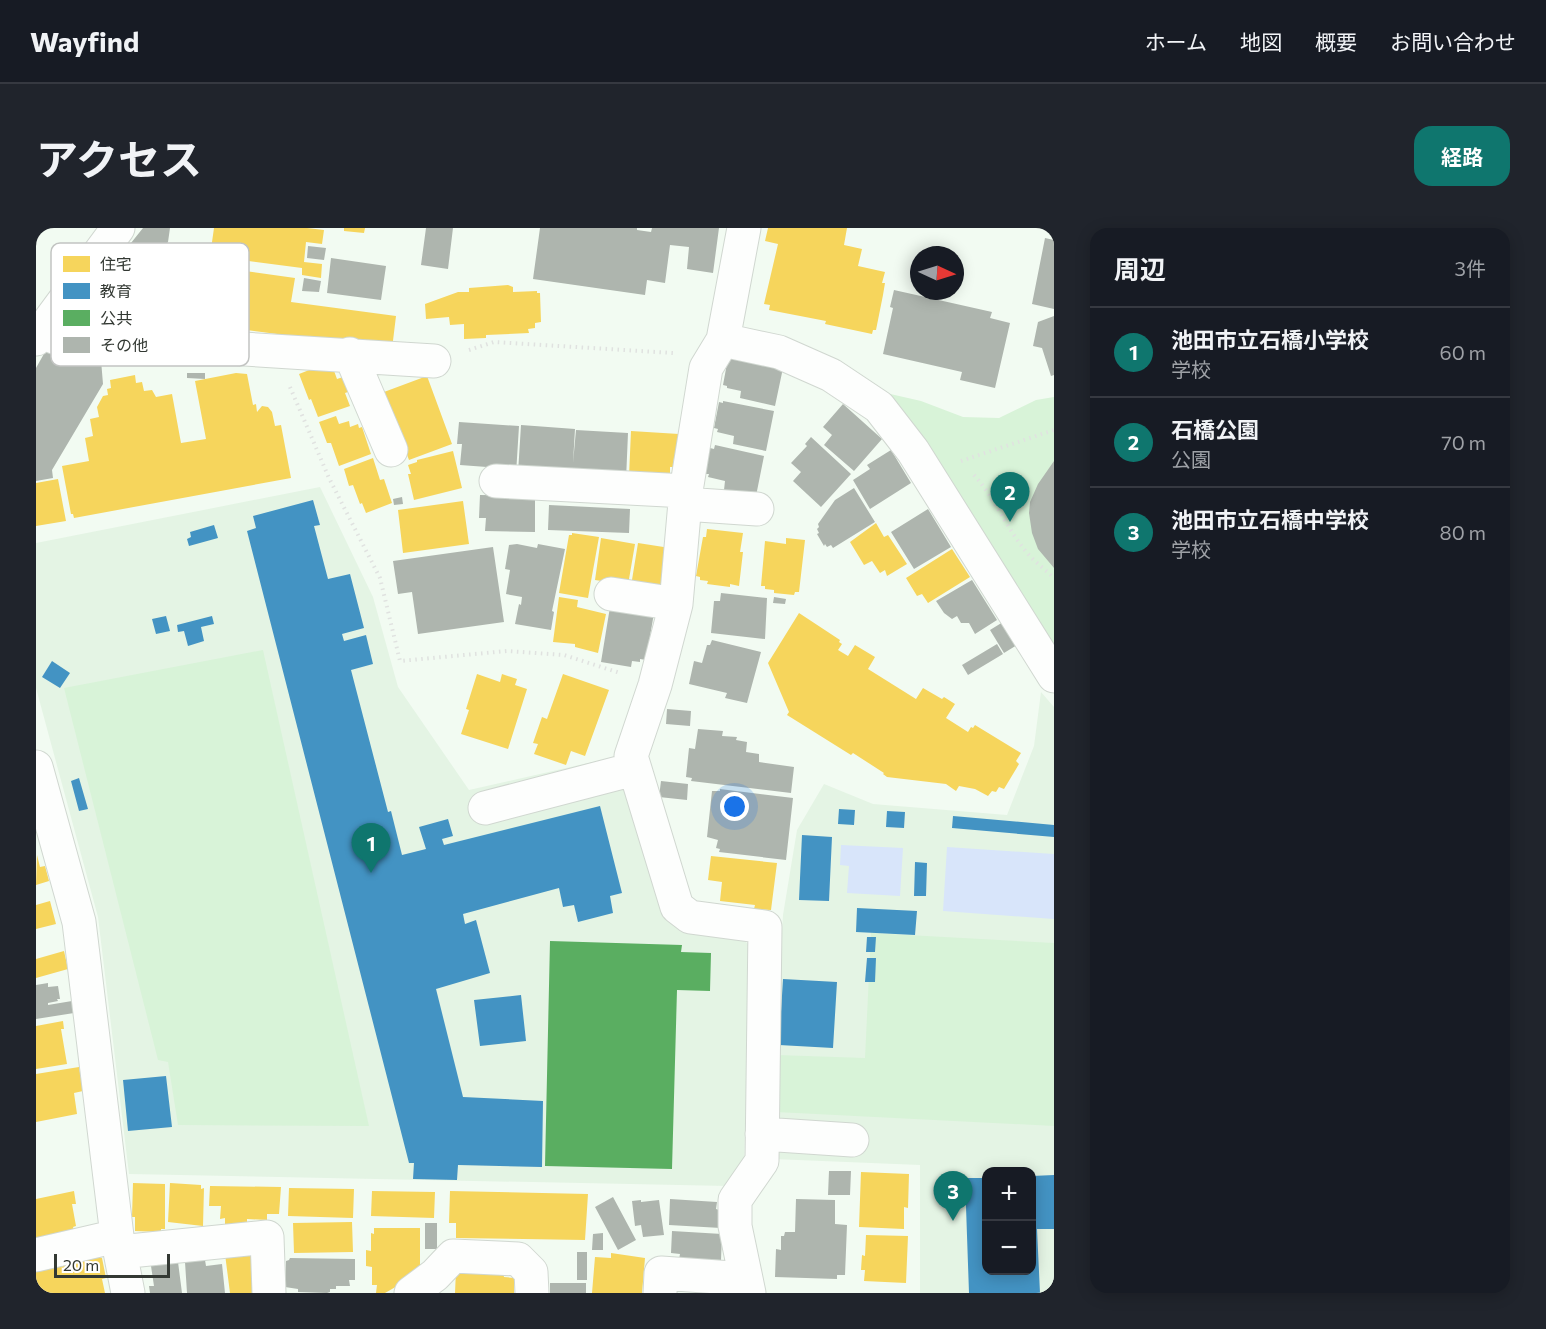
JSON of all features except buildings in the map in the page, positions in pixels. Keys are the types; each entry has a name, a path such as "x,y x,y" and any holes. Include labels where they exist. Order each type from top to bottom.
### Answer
{"street":[{"path":"107,243 118,228"},
{"path":"660,1293 661,1273 748,1286 735,1226 735,1200 762,1161 765,927 690,917 677,907 631,756 655,685 676,604 685,497 706,368 719,344 744,228"},
{"path":"38,333 51,316"},
{"path":"719,344 778,352 831,375 879,407 914,451 1054,676"},
{"path":"249,353 285,357 350,354 434,361"},
{"path":"350,354 391,450"},
{"path":"496,481 685,497 757,509"},
{"path":"611,594 676,604"},
{"path":"36,767 79,922 118,1244 128,1293"},
{"path":"485,808 634,770"},
{"path":"762,1134 852,1140"},
{"path":"36,1255 118,1244 267,1237 269,1293"},
{"path":"411,1293 435,1275 453,1256 518,1259 531,1272 532,1293"}],"path":[{"path":"434,361 494,342 697,354 719,344"},
{"path":"285,357 329,478 380,578 400,662 507,651 564,655 655,685"},
{"path":"1054,430 961,461 987,490 1029,555 1054,578"}],"shaded area":[{"path":"320,487 373,597 398,687 469,790 619,756 669,920 741,938 749,945 781,946 783,915 797,830 824,784 873,804 1007,815 1034,746 1041,692 1054,707 1054,1293 920,1293 920,1165 773,1159 749,972 744,1168 728,1186 129,1174 98,917 36,688 36,543"}],"green space":[{"path":"886,393 921,401 963,417 999,418 1036,400 1054,397 1054,658"},
{"path":"263,650 369,1126 178,1125 168,1062 158,1060 64,688"},
{"path":"871,933 1054,943 1054,1126 776,1112 777,1055 865,1058"}],"water":[{"path":"841,845 903,848 900,896 847,893 849,866 840,865"},
{"path":"947,847 1054,854 1054,919 943,911"}],"place":[{"name":"石橋公園","path":"1010,522"},
{"name":"池田市立石橋小学校","path":"371,873"},
{"name":"池田市立石橋中学校","path":"953,1221"}]}
